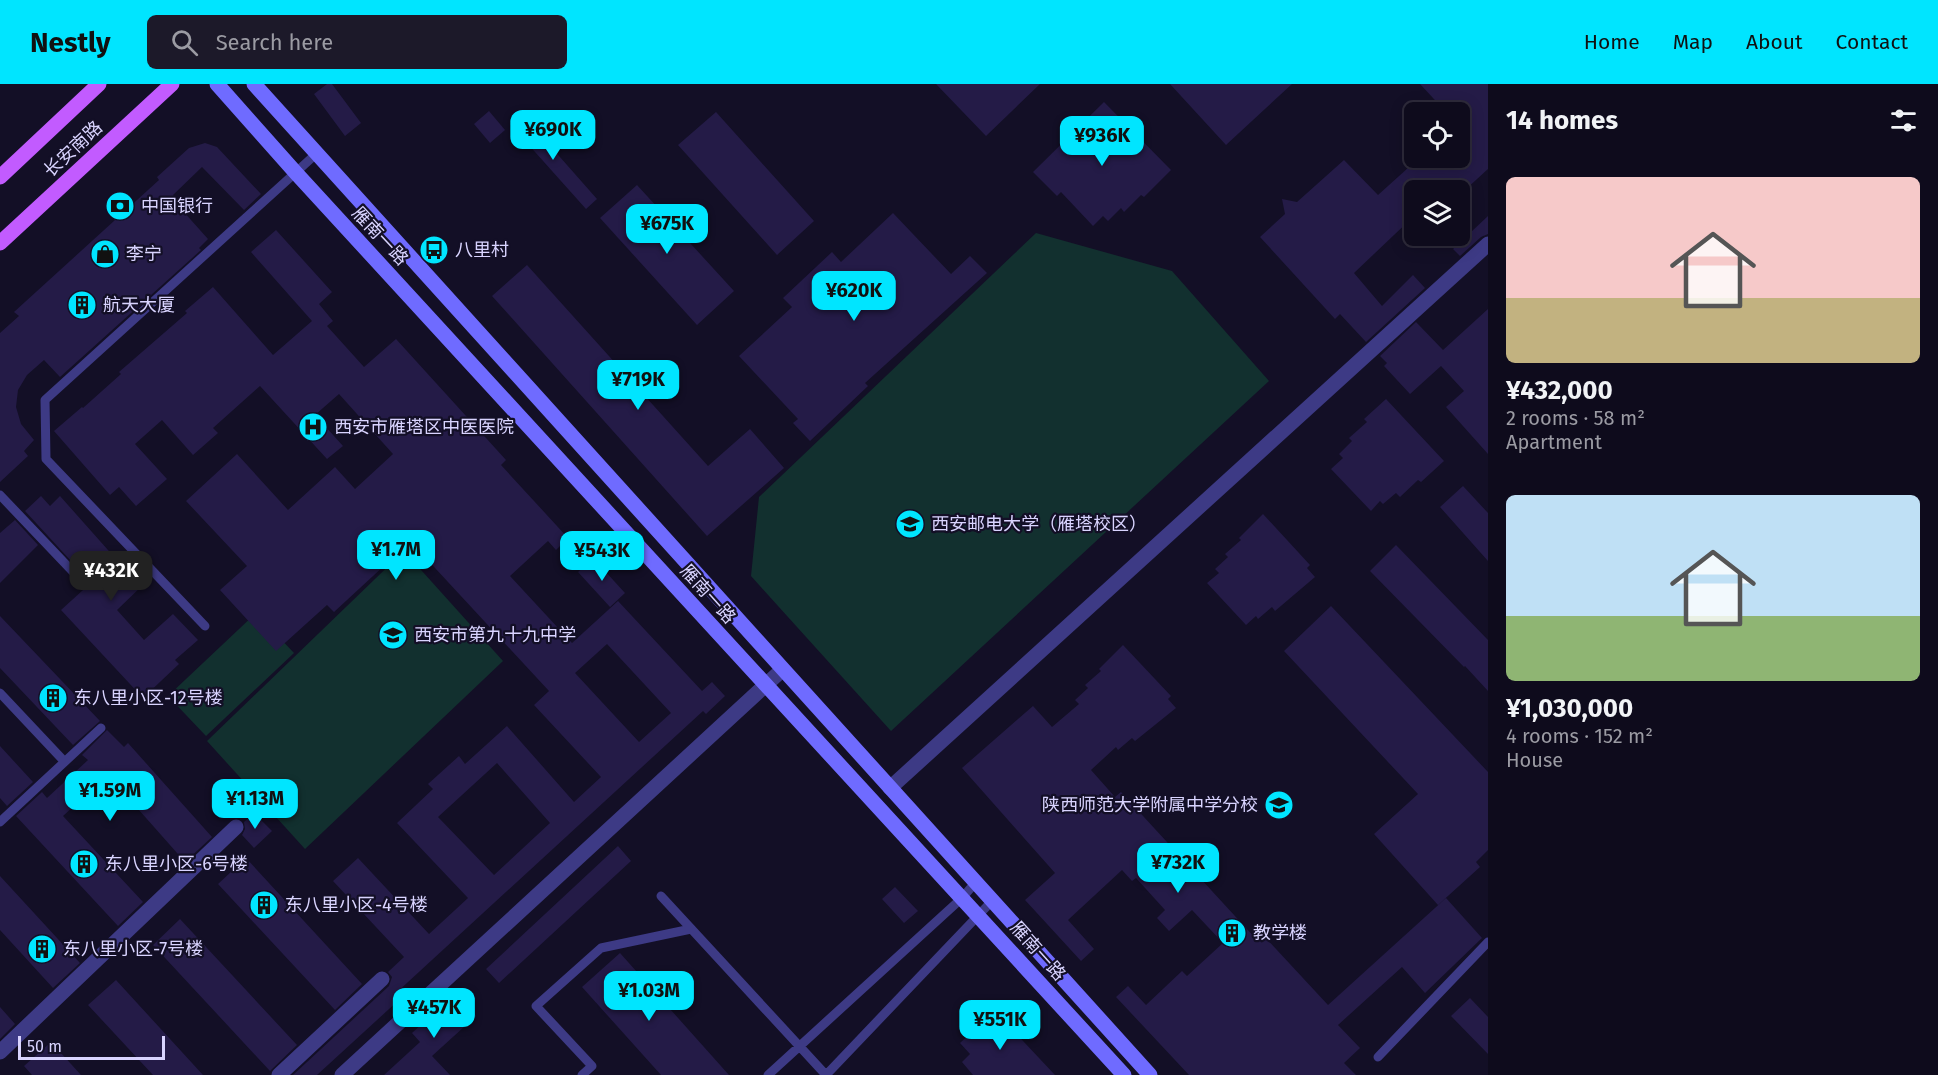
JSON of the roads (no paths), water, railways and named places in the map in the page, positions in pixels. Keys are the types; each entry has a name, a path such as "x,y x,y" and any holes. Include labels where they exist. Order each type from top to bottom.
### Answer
{"main road":[{"name":"长安南路","path":"0,177 99,84"},
{"name":"长安南路","path":"0,243 172,84"},
{"name":"雁南一路","path":"217,84 296,173 1124,1075"},
{"name":"雁南一路","path":"254,84 1150,1075"}],"street":[{"path":"890,788 1488,244"},
{"path":"342,1075 764,684 782,670"},
{"path":"0,1052 236,827"},
{"path":"279,1075 382,979"}],"lane":[{"path":"205,626 46,459 45,400 316,154"},
{"path":"0,495 75,575"},
{"path":"0,693 64,761"},
{"path":"0,822 101,728"},
{"path":"768,1075 962,898 975,883"},
{"path":"661,896 826,1075 992,902"},
{"path":"582,1075 592,1066 536,1006 601,948 691,929"},
{"path":"1378,1058 1488,942"}],"place":[{"name":"中国银行","path":"120,206"},
{"name":"八里村","path":"434,250"},
{"name":"李宁","path":"105,254"},
{"name":"航天大厦","path":"82,305"},
{"name":"西安市雁塔区中医医院","path":"313,427"},
{"name":"西安邮电大学（雁塔校区）","path":"910,524"},
{"name":"西安市第九十九中学","path":"393,635"},
{"name":"东八里小区-12号楼","path":"53,698"},
{"name":"陕西师范大学附属中学分校","path":"1279,805"},
{"name":"东八里小区-6号楼","path":"84,864"},
{"name":"东八里小区-4号楼","path":"264,905"},
{"name":"教学楼","path":"1232,933"},
{"name":"东八里小区-7号楼","path":"42,949"}]}
